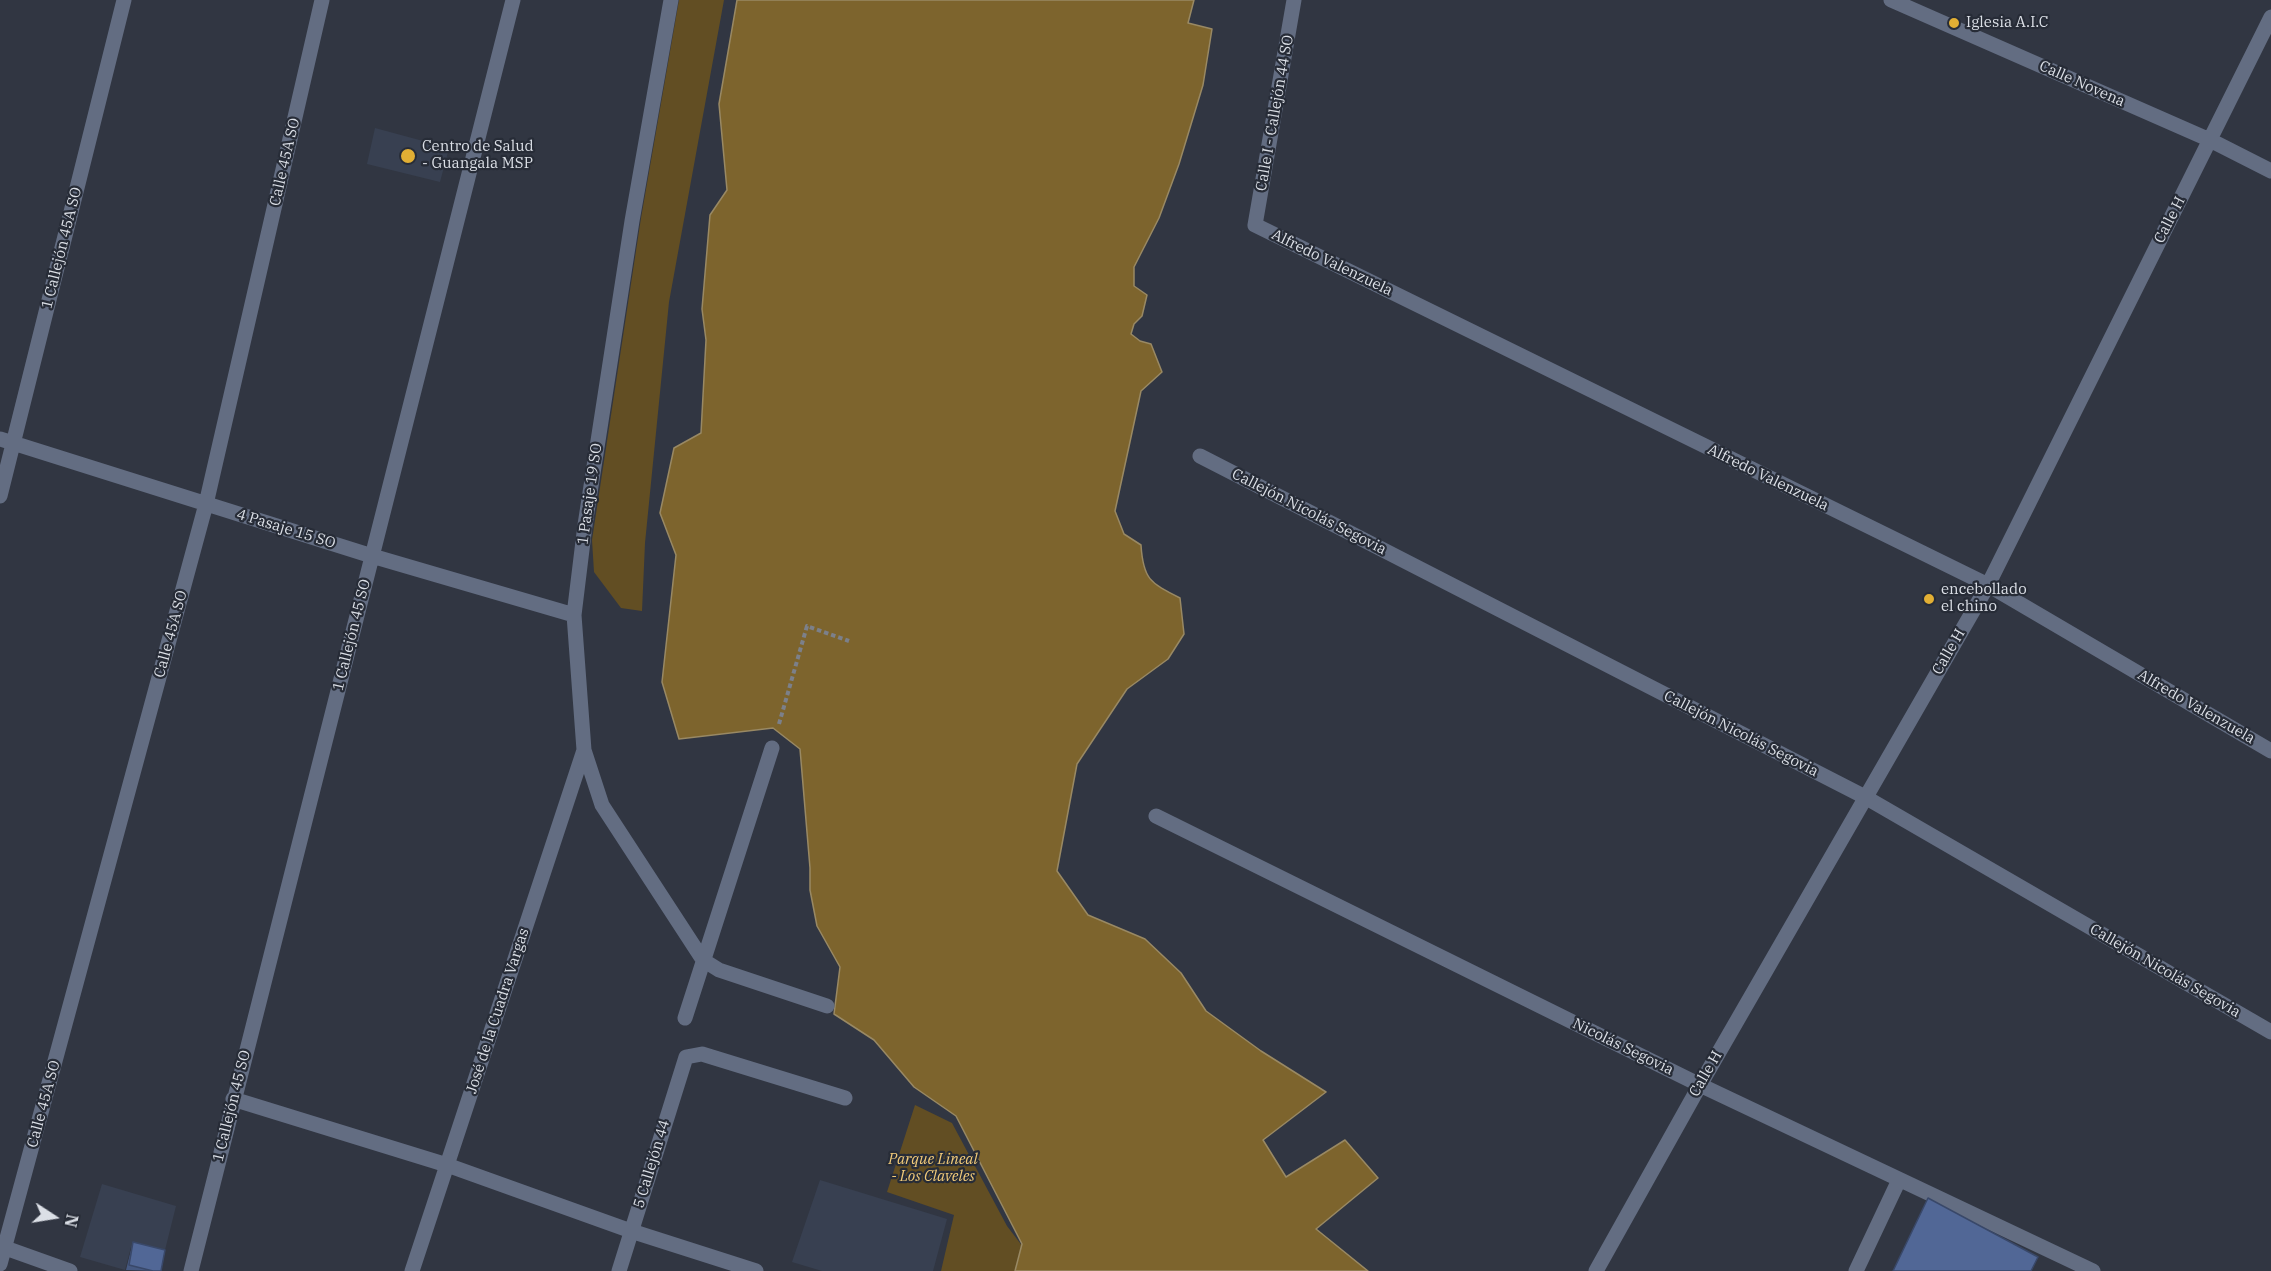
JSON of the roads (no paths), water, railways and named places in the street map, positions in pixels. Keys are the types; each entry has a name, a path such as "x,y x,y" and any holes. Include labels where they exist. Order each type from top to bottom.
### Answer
{"street":[{"name":"1 Callejón 45A SO","path":"0,496 7,441 124,0"},
{"name":"Calle 45A SO","path":"0,1264 206,504 322,0"},
{"name":"1 Callejón 45 SO","path":"191,1271 513,0"},
{"name":"1 Pasaje 19 SO","path":"671,0 632,221 585,525 574,615 584,750 602,805 703,960"},
{"name":"Calle I - Callejón 44 SO","path":"1255,225 1294,0"},
{"name":"Calle Novena","path":"1891,0 2210,140 2271,171"},
{"name":"Calle H","path":"1596,1271 1700,1085 1988,585 2271,18"},
{"name":"Alfredo Valenzuela","path":"1255,225 1988,585 2271,751"},
{"name":"4 Pasaje 15 SO","path":"7,441 372,556 574,615"},
{"name":"Callejón Nicolás Segovia","path":"1200,456 1865,797 2271,1032"},
{"path":"685,1018 772,748"},
{"name":"José de la Cuadra Vargas","path":"412,1271 584,750"},
{"name":"Nicolás Segovia","path":"1156,816 2073,1267 2093,1271"},
{"path":"703,960 719,970 827,1006"},
{"name":"5 Callejón 44","path":"619,1271 686,1057 702,1054 845,1098"},
{"path":"233,1099 447,1165 631,1231 756,1271"},
{"path":"1856,1271 1899,1180"},
{"path":"3,1247 70,1271"}],"place":[{"name":"Iglesia A.I.C","path":"1954,23"},
{"name":"Centro de Salud - Guangala MSP","path":"408,156"},
{"name":"encebollado el chino","path":"1929,599"}],"park label":[{"name":"Parque Lineal - Los Claveles","path":"933,1168"}]}
